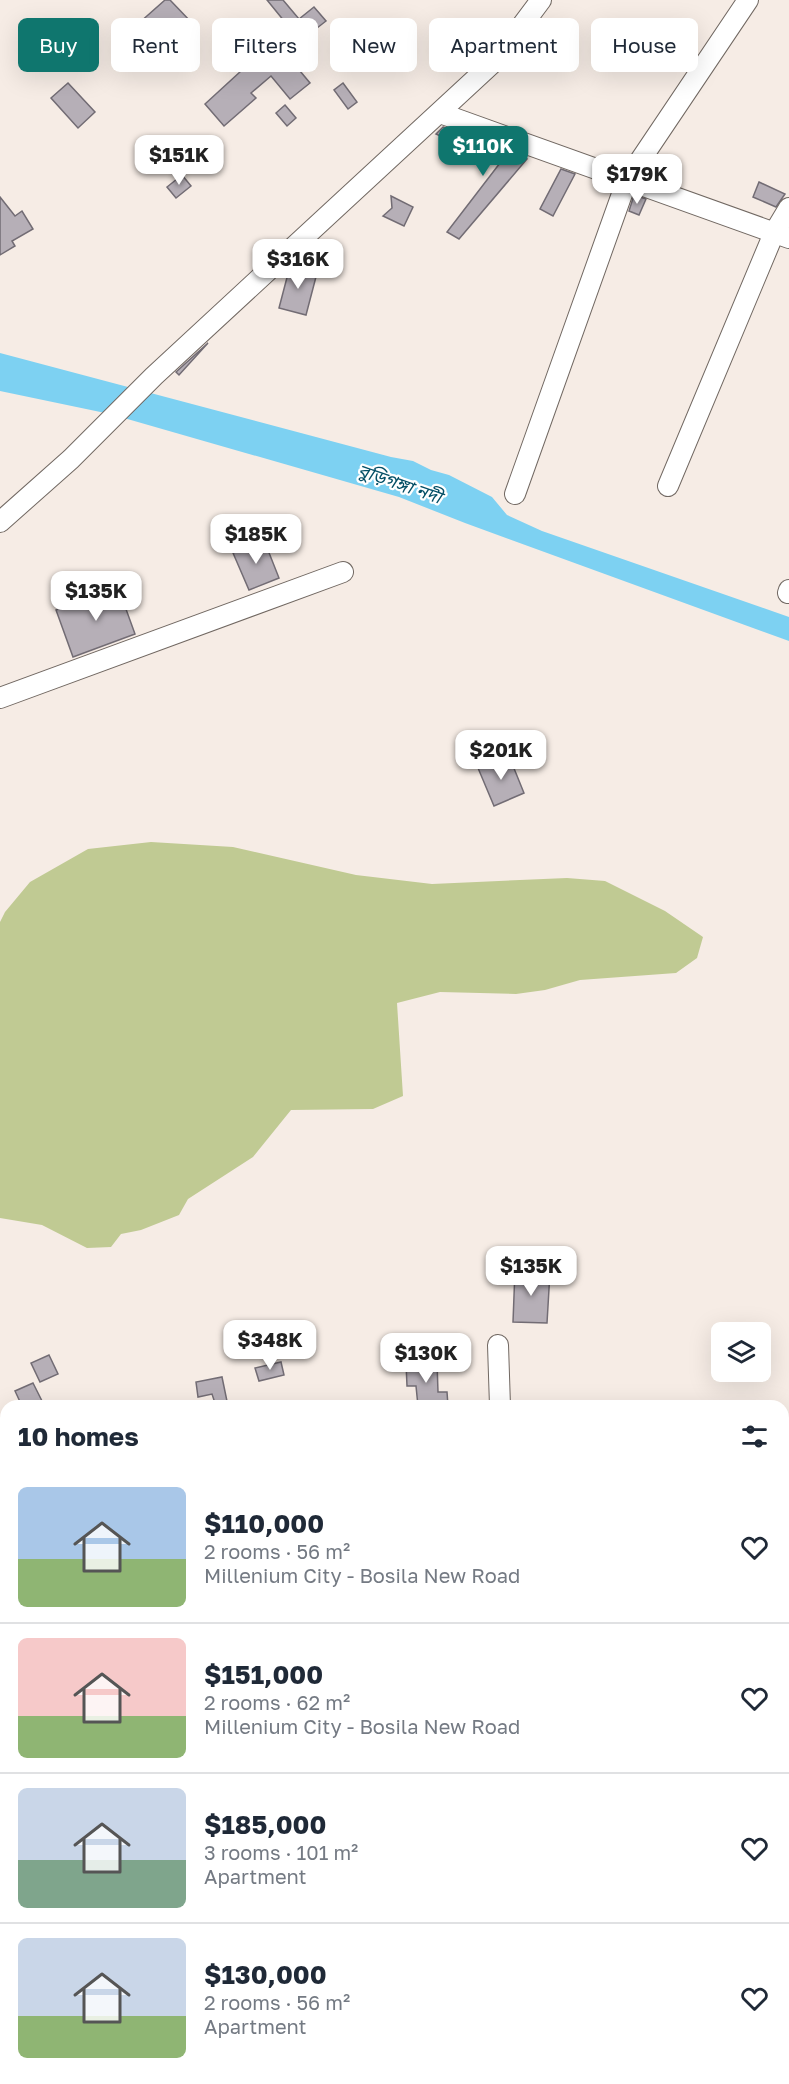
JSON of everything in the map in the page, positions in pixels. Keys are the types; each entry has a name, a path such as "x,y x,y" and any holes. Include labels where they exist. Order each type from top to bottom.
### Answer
{"street":[{"path":"515,494 627,180 748,0"},
{"path":"0,522 71,459 154,376 497,59 538,2"},
{"path":"440,113 782,236"},
{"path":"668,486 782,236 789,208"},
{"path":"0,698 343,572"},
{"path":"498,1345 500,1400"}],"green space":[{"path":"151,842 233,847 356,875 432,884 567,878 605,881 665,911 703,937 697,958 676,973 580,980 545,990 516,994 440,992 397,1003 403,1096 373,1109 291,1110 253,1157 188,1199 179,1215 141,1230 121,1234 111,1247 87,1248 42,1225 0,1218 0,922 5,912 30,882 88,849"}],"water":[{"name":"বুড়িগঙ্গা নদী","path":"0,353 413,461 431,470 449,475 492,497 507,515 542,531 789,617 789,641 399,497 110,414 0,391"}],"building":[{"path":"165,0 170,0 187,18 145,18"},
{"path":"267,0 283,0 298,18 282,18"},
{"path":"314,7 326,21 318,27 318,18 300,18"},
{"path":"240,72 301,72 310,83 290,99 271,76 251,93 256,98 224,126 205,104"},
{"path":"68,83 95,112 78,128 51,98"},
{"path":"343,83 357,102 348,109 334,90"},
{"path":"285,105 296,118 287,126 276,113"},
{"path":"443,127 527,159 459,239 447,232 500,163 436,134"},
{"path":"561,169 575,174 553,216 540,209"},
{"path":"182,175 191,186 176,198 167,187"},
{"path":"759,182 785,194 776,207 753,197"},
{"path":"634,195 646,199 639,215 629,211"},
{"path":"391,196 413,207 404,226 383,216 392,208"},
{"path":"0,197 15,216 22,211 33,229 12,241 15,246 0,255"},
{"path":"290,266 317,273 306,315 279,308"},
{"path":"208,343 179,375 176,372"},
{"path":"264,540 279,578 249,590 233,553"},
{"path":"118,587 135,634 73,657 56,610"},
{"path":"509,756 524,793 494,806 478,768"},
{"path":"515,1270 550,1272 547,1323 513,1322"},
{"path":"49,1355 58,1374 40,1382 31,1363"},
{"path":"281,1362 284,1375 259,1381 255,1368"},
{"path":"437,1362 438,1392 447,1392 448,1400 417,1400 416,1386 407,1386 406,1363"},
{"path":"222,1377 227,1400 214,1400 212,1394 198,1397 196,1382"},
{"path":"33,1383 42,1400 19,1400 15,1391"}]}
